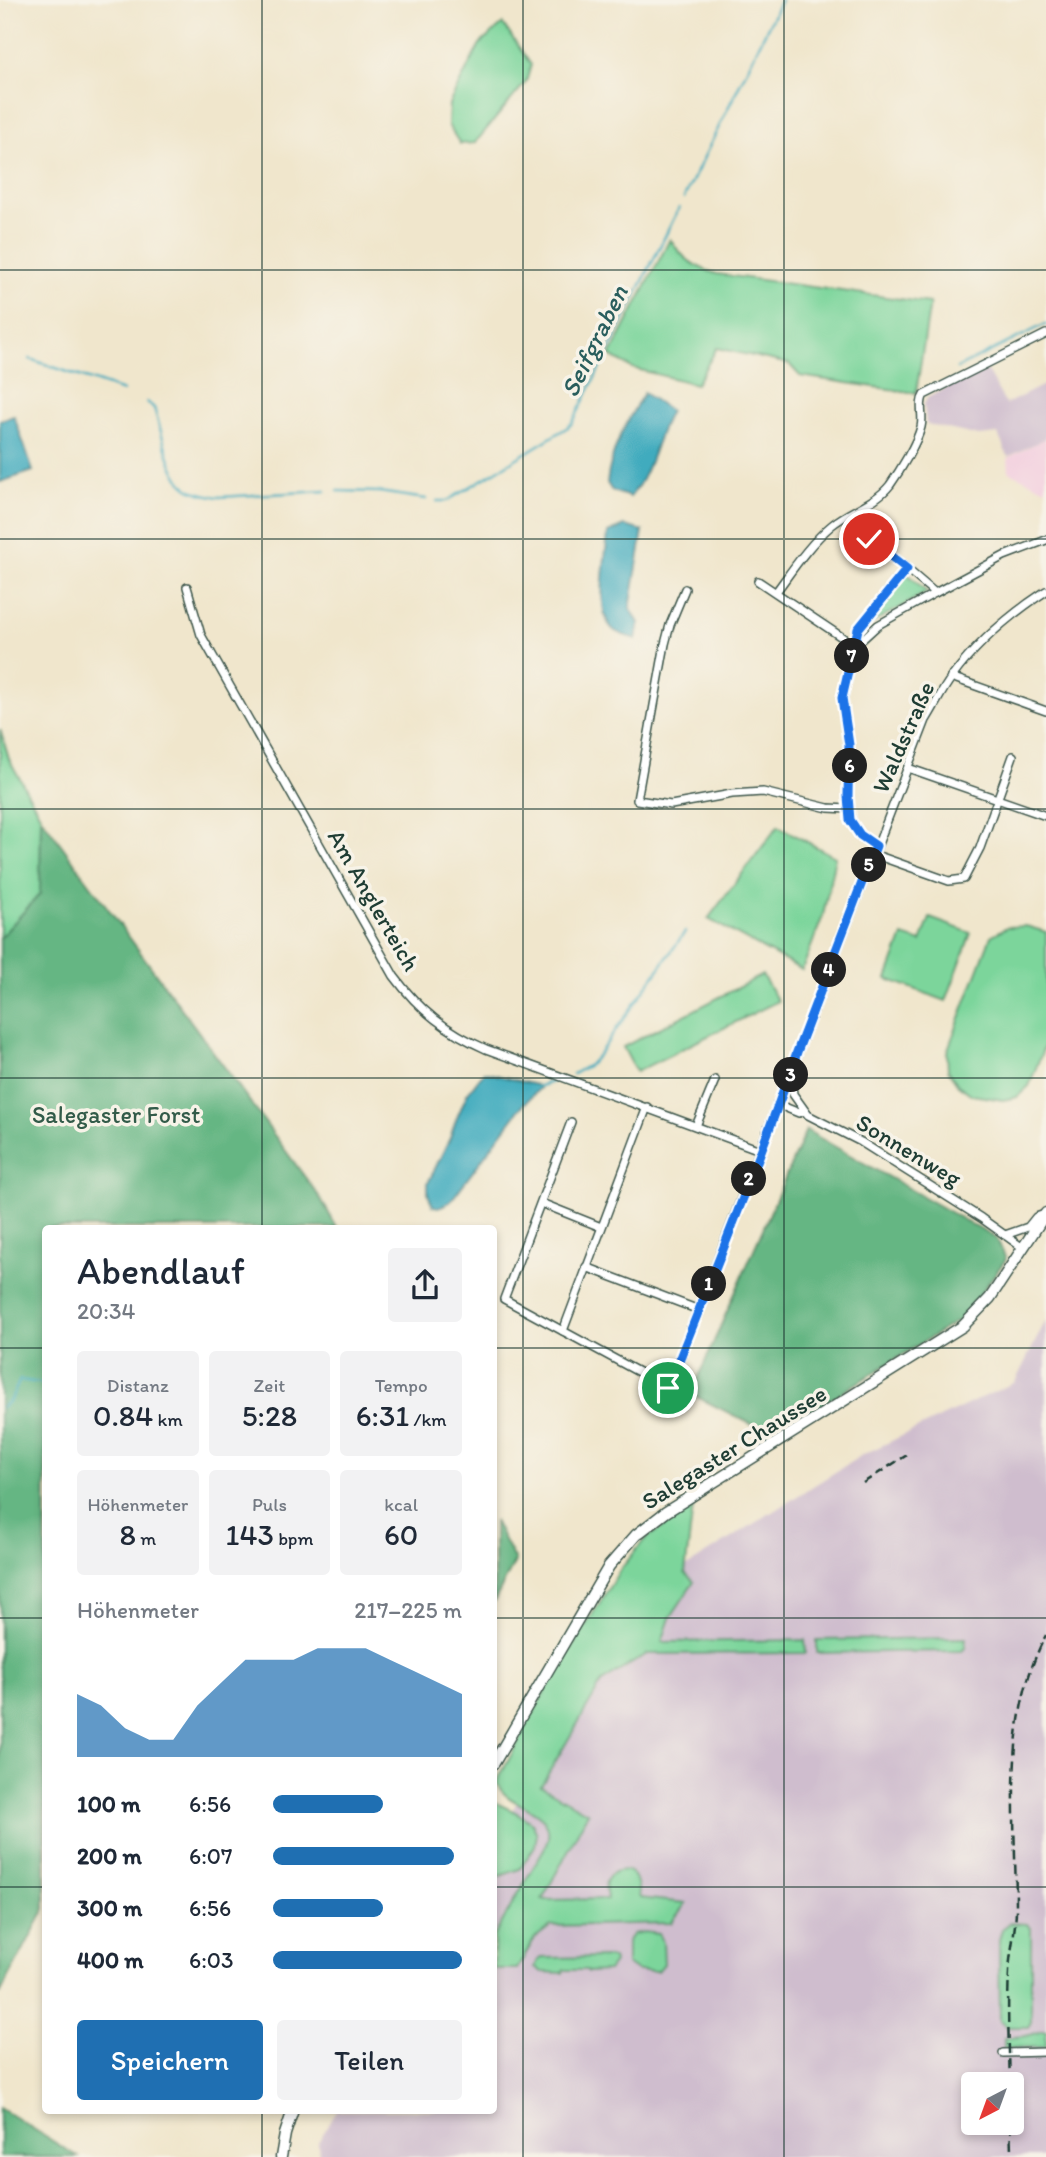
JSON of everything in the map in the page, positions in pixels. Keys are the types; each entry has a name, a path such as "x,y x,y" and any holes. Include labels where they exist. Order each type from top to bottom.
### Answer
{"main road":[{"name":"Salegaster Chaussee","path":"497,1758 613,1560 651,1523 963,1326 990,1298 1046,1214"},
{"path":"281,2157 292,2114"}],"street":[{"path":"776,592 802,557 833,524 873,501 891,484 919,434 922,422 920,403 924,395 1046,334"},
{"path":"850,515 869,539 935,593"},
{"path":"855,646 878,625 935,593 1004,556 1046,540"},
{"path":"907,569 858,629 842,698 850,764 850,820 874,850 949,881 959,881 970,871 1013,756"},
{"path":"758,580 855,646"},
{"name":"Am Anglerteich","path":"187,587 201,635 384,960 412,1000 440,1024 486,1049 760,1150"},
{"path":"685,589 665,644 637,800 671,805 732,794 762,792 828,808 849,809"},
{"name":"Waldstraße","path":"563,1331 668,1388 926,720 951,677 1007,619 1046,591"},
{"path":"951,677 1046,711"},
{"path":"908,768 1046,816"},
{"path":"790,1076 793,1094 804,1111"},
{"path":"696,1126 715,1080"},
{"name":"Sonnenweg","path":"777,1104 799,1113 804,1111 817,1121 862,1142 1023,1248"},
{"path":"571,1122 504,1299 563,1331 647,1107"},
{"path":"541,1203 601,1227"},
{"path":"1005,1235 1028,1227 1036,1217 1046,1214"},
{"path":"586,1267 699,1310"},
{"path":"1005,2053 1046,2052"}],"shaded area":[{"path":"985,368 1006,404 1046,384 1046,438 1008,457 998,434 979,436 926,424 924,404 927,398"},
{"path":"1046,438 1046,489 1009,472 1008,458"},
{"path":"1046,1320 1046,2157 319,2157 318,2142 335,2114 497,2114 497,1837 591,1673 640,1596 862,1455 1015,1382"}],"green space":[{"path":"503,24 531,65 526,82 475,143 460,144 448,125 449,104 480,44"},
{"path":"670,239 690,261 717,274 930,303 916,393 800,376 789,364 717,348 696,384 632,368 610,356"},
{"path":"907,573 927,592 865,627"},
{"path":"0,729 9,759 41,817 40,894 0,938"},
{"name":"Salegaster Forst","path":"41,817 321,1199 335,1225 42,1225 42,1915 0,1994 0,938 40,894"},
{"path":"778,826 835,857 823,916 802,970 708,919"},
{"path":"930,918 971,933 946,1001 887,979 903,936 921,942"},
{"path":"1026,926 1046,932 1046,1042 1029,1086 1017,1097 1003,1100 972,1095 958,1085 948,1070 947,1052 991,936 1007,927"},
{"path":"762,975 778,1001 636,1072 623,1047"},
{"path":"806,1130 997,1239 1006,1259 962,1318 773,1435 691,1394"},
{"path":"693,1507 685,1573 694,1582 670,1618 662,1642 805,1640 806,1653 647,1654 602,1682 541,1786 588,1813 542,1900 607,1899 605,1886 608,1878 623,1870 634,1876 640,1898 686,1903 671,1923 551,1926 535,1938 517,1969 497,1969 497,1931 545,1847 548,1834 546,1823 540,1816 510,1798 497,1782 546,1689 620,1570 645,1539"},
{"path":"497,1527 515,1561 497,1596"},
{"path":"966,1638 962,1651 817,1653 817,1640"},
{"path":"497,1803 532,1823 537,1834 535,1846 520,1869 497,1877"},
{"path":"1010,1923 1027,1924 1031,1928 1031,2022 1028,2027 1006,2027 1000,2021 999,1940 1002,1929"},
{"path":"633,1934 658,1934 663,1942 664,1964 658,1971 637,1971 627,1964 627,1941"},
{"path":"609,1957 614,1963 608,1971 542,1972 535,1967 542,1958"},
{"path":"1046,2031 1046,2047 1004,2048 1004,2038"},
{"path":"0,2108 78,2157 0,2157"}],"water":[{"path":"644,393 670,411 648,467 630,497 612,491 607,483 620,436"},
{"path":"14,416 33,471 0,482 0,420"},
{"path":"625,526 643,531 630,608 639,623 636,639 615,631 604,612 603,585 608,533"},
{"path":"484,1072 540,1088 522,1106 450,1202 439,1207 433,1206 428,1194 428,1183 467,1094"}],"waterway":[{"name":"Seifgraben","path":"684,198 781,0"},
{"name":"Seifgraben","path":"437,501 447,501 573,422 679,208"},
{"path":"957,368 1046,324"},
{"name":"Seifgraben","path":"30,359 123,391"},
{"name":"Seifgraben","path":"147,402 154,408 176,474 192,490 219,497 326,491"},
{"name":"Seifgraben","path":"338,491 379,492 426,499"},
{"path":"573,1074 589,1065 599,1054 685,932"},
{"path":"537,1087 557,1080"},
{"path":"2,1407 11,1399 20,1380 42,1383"}],"railway":[{"path":"863,1483 907,1455"},
{"path":"1010,2072 1008,1986 1016,1916 1014,1769 1023,1700 1032,1667 1046,1635"},
{"path":"1010,2135 1011,2151"}],"route":[{"path":"668,1388 790,1076 876,846 866,841 850,820 849,745 842,698 858,629 907,569 869,539"}]}
